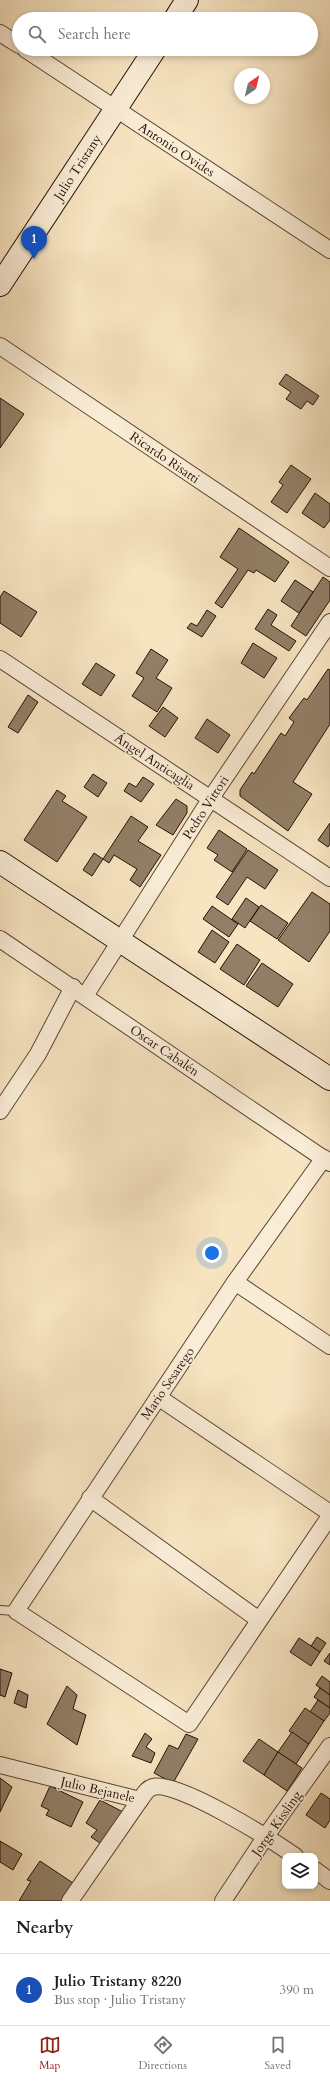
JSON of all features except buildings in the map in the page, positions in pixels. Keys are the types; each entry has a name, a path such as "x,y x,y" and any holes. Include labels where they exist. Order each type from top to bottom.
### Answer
{"main road":[{"path":"179,12 187,0"},
{"name":"Julio Tristany","path":"0,285 150,56"},
{"path":"0,862 330,1079"}],"street":[{"path":"0,33 12,41"},
{"name":"Antonio Ovides","path":"36,56 330,250"},
{"name":"Ricardo Risatti","path":"0,346 330,568"},
{"name":"Pedro Vittori","path":"0,1111 79,991 120,941 211,798 330,622"},
{"name":"Ángel Anticaglia","path":"0,659 330,878"},
{"name":"Oscar Cabalén","path":"0,939 327,1160"},
{"name":"Mario Sesarego","path":"16,1611 235,1282 327,1160"},
{"path":"235,1282 330,1346"},
{"path":"158,1397 330,1513"},
{"path":"90,1498 259,1620"},
{"path":"16,1611 189,1724 330,1516"},
{"name":"Jorge Kissling","path":"223,1901 266,1836 330,1746"},
{"name":"Julio Bejanele","path":"0,1765 140,1800 147,1790 153,1787 163,1786 185,1794 266,1836 291,1853"},
{"path":"70,1901 140,1800"},
{"path":"318,1872 330,1881"}],"lane":[{"path":"0,1610 16,1611"}],"place":[{"name":"Julio Tristany 8220","path":"34,259"}]}
